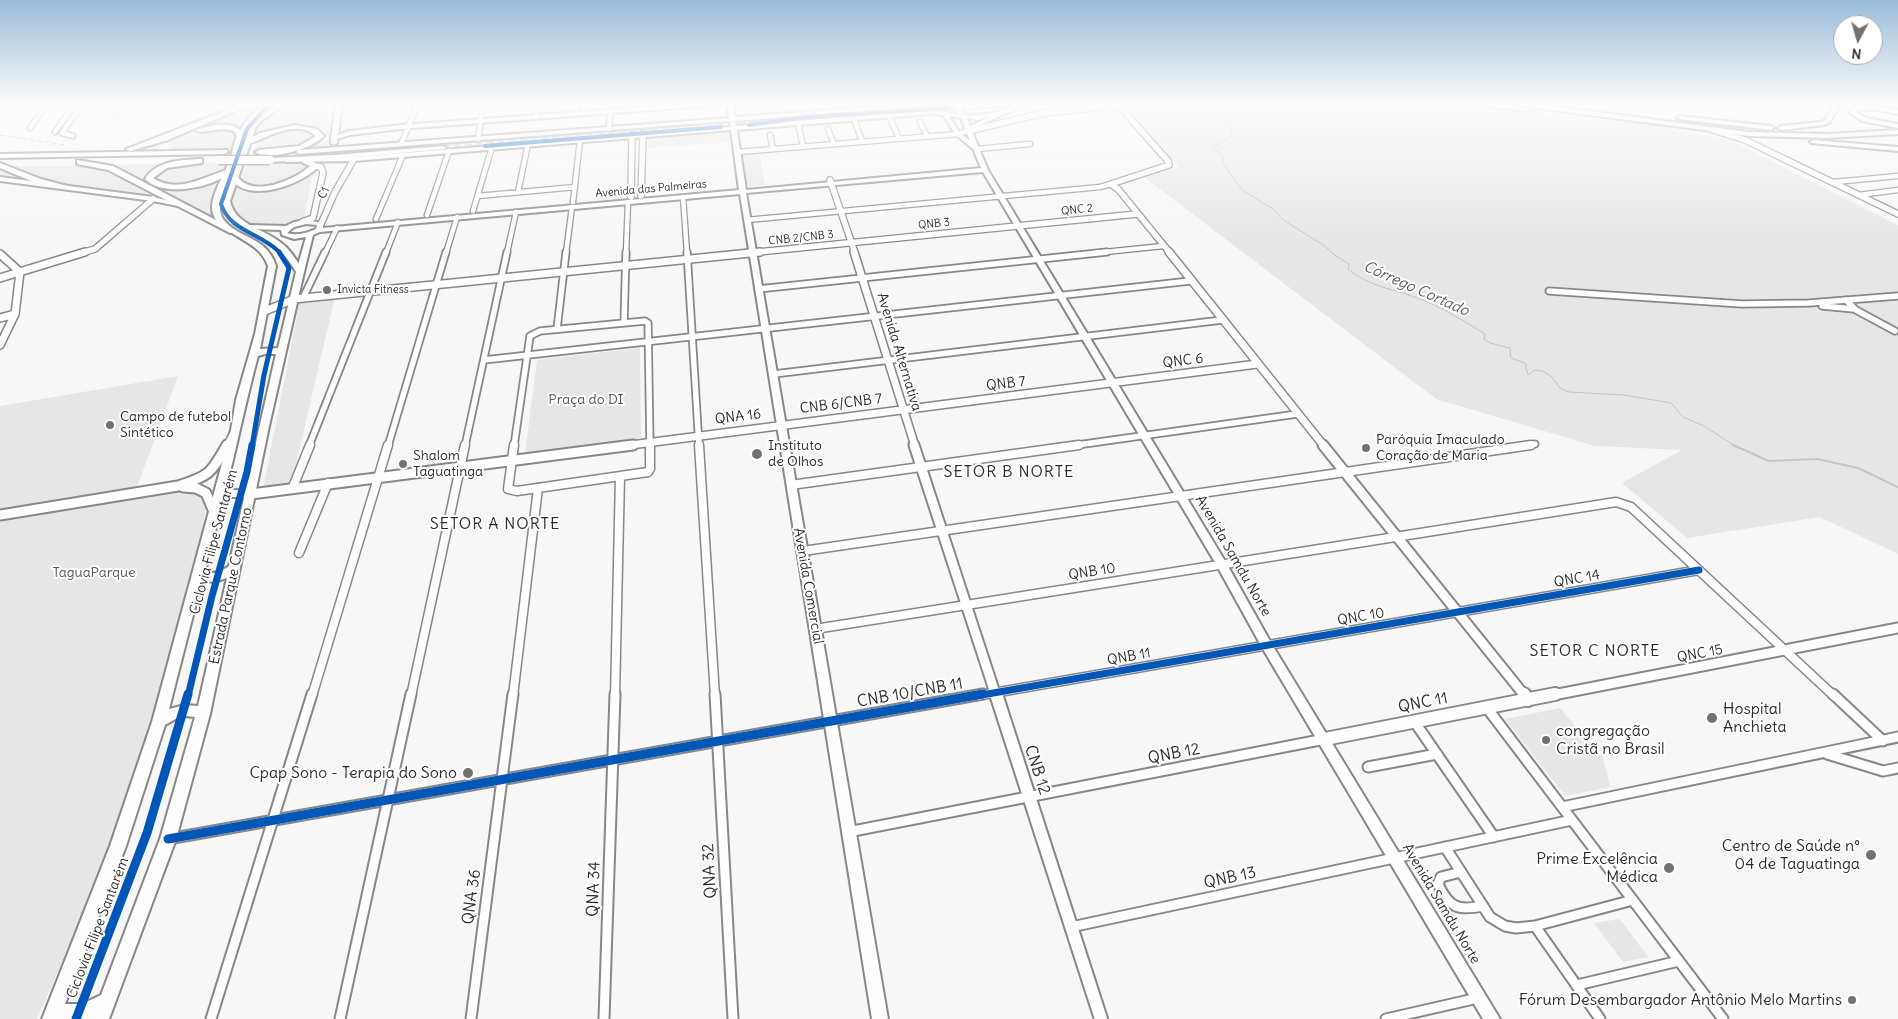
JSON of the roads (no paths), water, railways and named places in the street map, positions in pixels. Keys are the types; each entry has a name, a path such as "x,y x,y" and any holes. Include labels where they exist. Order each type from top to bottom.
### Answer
{"highway":[{"path":"55,155 108,152"},
{"path":"173,152 180,153"},
{"path":"0,156 224,152 259,152 271,156"},
{"path":"227,172 210,180 187,186 164,186 149,179 151,175 162,168 178,163 271,156 286,152"},
{"path":"0,164 199,161"},
{"path":"235,179 242,187 247,188 271,186 300,177 315,166 306,161"},
{"path":"80,162 110,168 233,230"},
{"path":"0,164 39,180 71,188"}],"main road":[{"path":"108,1000 85,1013 74,1016 53,1015 118,846 159,722 236,431 241,400 265,311 272,274 270,257 261,247 219,219 216,208 217,200 234,152"},
{"path":"244,152 226,200 226,208 233,217 278,244 300,272"},
{"path":"300,152 354,152"},
{"path":"271,156 306,152"},
{"path":"271,156 334,157 401,152"},
{"path":"271,156 306,161 354,159 424,152"},
{"name":"Avenida Comercial","path":"738,152 758,289 774,374 880,1019"},
{"name":"Avenida Samdu Norte","path":"978,152 984,168 1221,564 1267,646 1325,739 1492,1019"},
{"name":"Avenida das Palmeiras","path":"629,199 641,196 698,193 984,168"},
{"path":"0,179 153,199 183,205"},
{"name":"Avenida das Palmeiras","path":"320,227 337,228 376,219 457,217 629,199 683,197 698,193"},
{"name":"Avenida das Palmeiras","path":"320,227 398,222 443,215 441,214 473,211 516,212 535,208"},
{"path":"250,227 287,228 302,222 314,222 320,227 310,234 288,236 284,234 287,228"},
{"path":"300,272 310,234"},
{"name":"Estrada Parque Contorno","path":"100,1019 168,839 203,714 236,568 281,351 299,299 300,272"},
{"path":"254,354 268,350 281,351"},
{"path":"220,492 237,495 251,494"},
{"path":"198,574 208,578 215,577 236,568"},
{"path":"159,722 179,710 195,710 203,714"}],"street":[{"path":"426,217 444,152"},
{"path":"473,211 491,152"},
{"path":"518,192 526,152"},
{"path":"557,329 579,152"},
{"path":"624,323 631,152"},
{"path":"641,196 642,152"},
{"path":"738,152 743,152"},
{"path":"747,220 1111,184 1169,165 1168,161 1159,152"},
{"path":"1776,152 1898,214"},
{"path":"376,219 403,155"},
{"name":"C1","path":"320,227 354,159"},
{"path":"302,222 313,218 324,172 321,167 315,166"},
{"path":"631,172 642,171"},
{"path":"1834,182 1898,176"},
{"name":"Avenida Alternativa","path":"831,182 850,243 864,278 887,360 943,530"},
{"path":"1111,184 1118,189 1343,472 1459,612 1528,700"},
{"path":"478,196 575,188"},
{"path":"1859,195 1898,190"},
{"name":"QNA 32","path":"683,197 718,741 733,1019"},
{"path":"0,278 95,249 153,199"},
{"path":"1890,210 1898,209"},
{"path":"314,212 327,210"},
{"path":"340,1019 516,212"},
{"name":"QNC 2","path":"1019,226 1137,214"},
{"path":"211,1019 335,622 457,217"},
{"path":"293,487 398,222"},
{"name":"QNB 3","path":"850,243 1019,226"},
{"path":"299,299 337,228"},
{"name":"CNB 2/CNB 3","path":"754,253 850,243"},
{"path":"758,289 1163,246"},
{"path":"265,311 299,299 754,253"},
{"path":"0,254 20,272"},
{"path":"0,345 15,312 20,272"},
{"path":"484,360 1190,281"},
{"path":"1549,291 1593,292 1712,304 1800,304 1898,296"},
{"path":"1846,300 1856,310 1895,331"},
{"path":"1800,304 1856,310"},
{"path":"3,317 15,312"},
{"path":"774,374 1222,320"},
{"path":"624,323 648,323 650,442 650,469 648,472 517,491 508,489 530,336 557,329 624,323"},
{"name":"QNC 6","path":"1112,383 1257,364"},
{"name":"QNB 7","path":"903,410 1112,383"},
{"name":"CNB 6/CNB 7","path":"781,424 903,410"},
{"path":"791,485 1297,414"},
{"name":"QNA 16","path":"378,476 781,424"},
{"path":"0,515 178,486 195,481 211,472 236,431"},
{"path":"802,551 1535,444"},
{"path":"251,494 378,476"},
{"name":"QNA 34","path":"604,1019 614,760 620,477"},
{"path":"299,553 328,482"},
{"path":"178,486 196,488 206,493 214,512"},
{"name":"QNA 36","path":"471,1019 503,779 538,488"},
{"name":"QNB 10","path":"815,629 1607,503 1622,503 1630,508 1700,570"},
{"name":"CNB 12","path":"943,530 994,693 1101,1019"},
{"path":"1700,570 1883,741"},
{"name":"QNC 14","path":"1459,612 1700,570"},
{"name":"QNC 10","path":"1267,646 1459,612"},
{"name":"QNC 15","path":"1528,700 1788,651 1898,628"},
{"name":"QNB 11","path":"994,693 1267,646"},
{"name":"CNB 10/CNB 11","path":"168,839 994,693"},
{"name":"QNC 11","path":"1325,739 1528,700"},
{"path":"1487,708 1723,1019"},
{"path":"1414,721 1494,837"},
{"path":"1562,807 1898,737"},
{"name":"QNB 12","path":"848,832 1325,739"},
{"path":"1822,753 1845,758 1882,771 1898,768"},
{"path":"1368,767 1437,754"},
{"name":"QNB 13","path":"1071,927 1572,820"},
{"path":"1446,847 1490,916 1496,922 1505,926 1516,928 1535,926 1633,900"},
{"path":"1461,872 1441,877 1438,884 1440,890 1450,904 1459,909 1483,906"},
{"path":"1535,926 1600,1019"},
{"path":"1577,985 1679,961"},
{"path":"1386,1019 1479,998"}],"waterway":[{"name":"Córrego Cortado","path":"1217,152 1223,157 1223,164 1242,190 1273,209 1283,220 1325,246 1333,254 1349,264 1348,269 1356,275 1374,284 1429,303 1485,334 1484,339 1490,343 1510,348 1511,358 1525,363 1528,375 1535,370 1542,371 1551,376 1560,388 1569,392 1624,395 1671,403 1683,417 1704,426 1734,446"},
{"name":"Córrego Cortado","path":"1734,446 1769,461 1817,459 1858,468 1898,487"}],"place":[{"name":"Invicta Fitness","path":"327,290"},
{"name":"Campo de futebol Sintético","path":"110,425"},
{"name":"Paróquia Imaculado Coração de Maria","path":"1366,448"},
{"name":"Instituto de Olhos","path":"757,454"},
{"name":"Shalom Taguatinga","path":"403,464"},
{"name":"Hospital Anchieta","path":"1712,718"},
{"name":"congregação Cristã no Brasil","path":"1546,740"},
{"name":"Cpap Sono - Terapia do Sono","path":"468,773"},
{"name":"Centro de Saúde nº 04 de Taguatinga","path":"1871,855"},
{"name":"Prime Excelência Médica","path":"1669,868"},
{"name":"Fórum Desembargador Antônio Melo Martins","path":"1852,1000"}],"district":[{"name":"SETOR B NORTE","path":"1009,472"},
{"name":"SETOR A NORTE","path":"495,524"},
{"name":"SETOR C NORTE","path":"1595,651"}],"park label":[{"name":"Praça do DI","path":"586,400"},
{"name":"TaguaParque","path":"94,573"}]}
